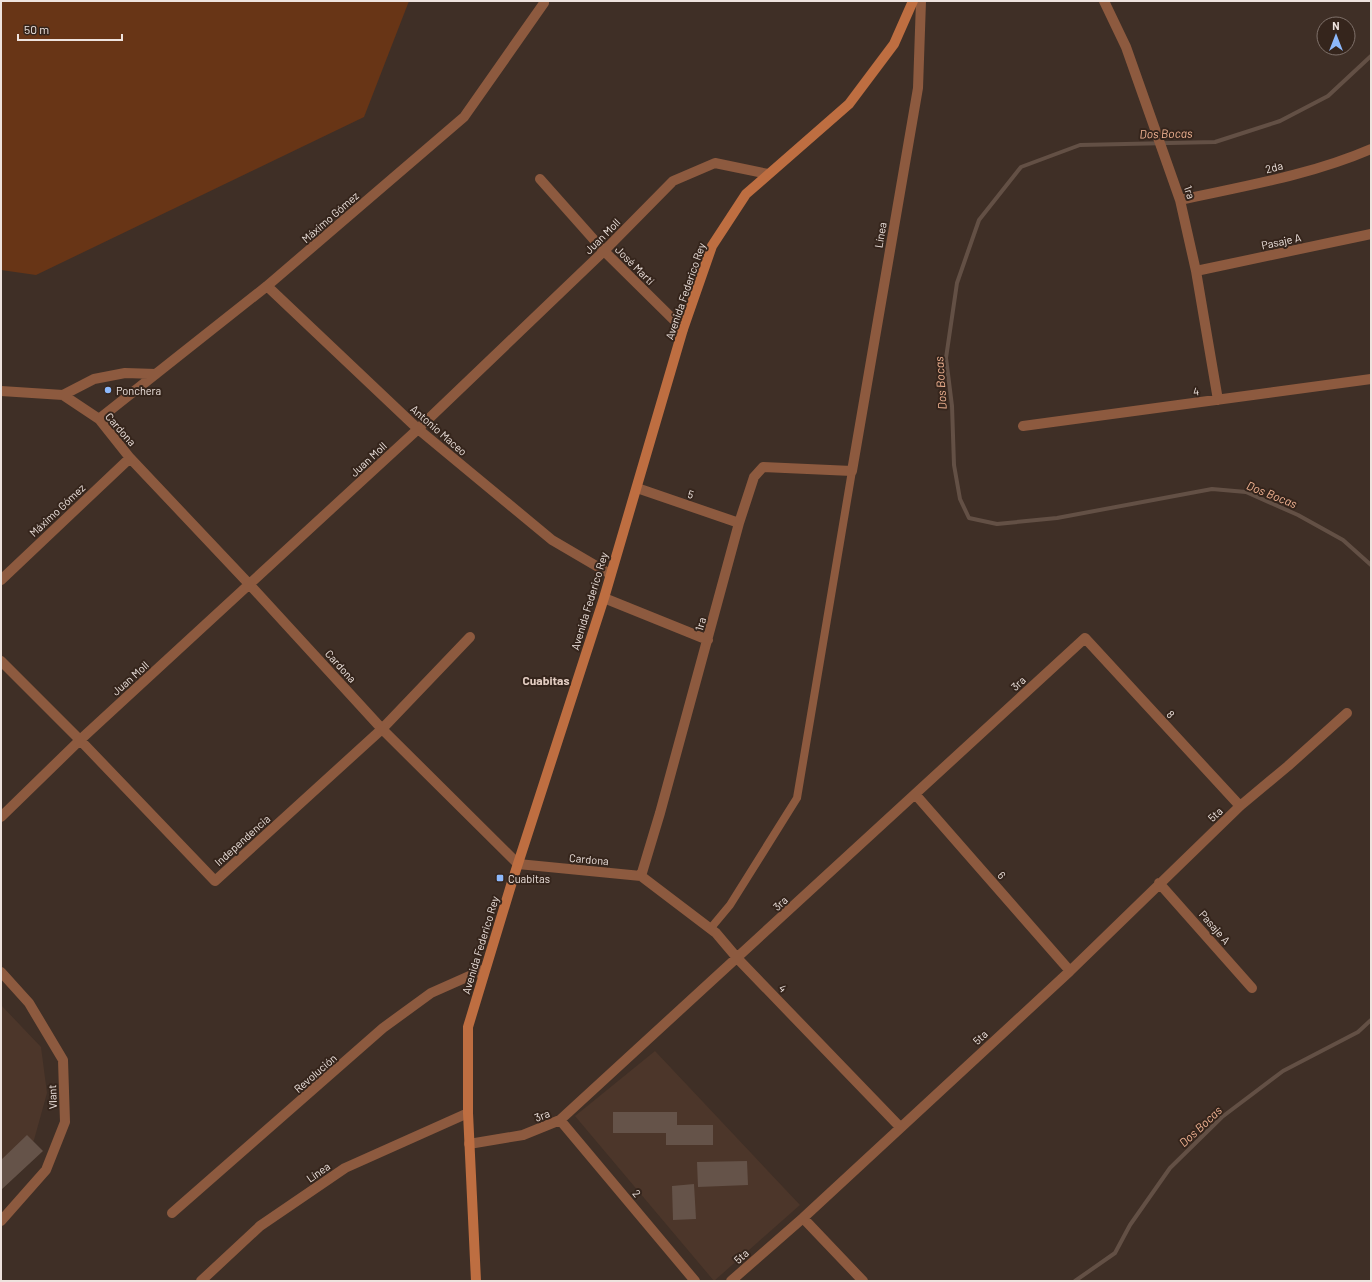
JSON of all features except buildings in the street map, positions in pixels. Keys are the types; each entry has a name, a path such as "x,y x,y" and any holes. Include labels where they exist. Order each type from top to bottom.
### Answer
{"main road":[{"name":"Avenida Federico Rey","path":"476,1281 468,1113 468,1027 518,864 604,598 683,329 712,246 746,194 849,104 894,44 913,1"}],"street":[{"name":"Máximo Gómez","path":"99,419 267,286 464,117 544,1"},
{"name":"Línea","path":"852,471 918,88 921,1"},
{"name":"1ra","path":"1104,1 1126,47 1180,200 1196,271 1218,400"},
{"name":"2da","path":"1180,200 1280,178 1354,156 1371,149"},
{"name":"Juan Moll","path":"1,817 80,740 418,429 604,251 673,181 715,163 768,174"},
{"name":"José Martí","path":"540,179 604,251 683,329"},
{"name":"Pasaje A","path":"1196,271 1371,234"},
{"name":"Antonio Maceo","path":"267,286 418,429 552,540 610,574"},
{"path":"4,389 63,395 94,379 125,373 156,374"},
{"name":"4","path":"1023,426 1371,379"},
{"name":"Cardona","path":"63,395 99,419 130,458 250,585 382,729 518,864 641,876"},
{"name":"Máximo Gómez","path":"1,580 130,458"},
{"name":"1ra","path":"641,876 660,813 739,523 754,477 763,467 852,471"},
{"name":"5","path":"636,488 739,523"},
{"path":"604,598 708,640"},
{"name":"Independencia","path":"1,661 80,740 215,881 382,729 470,637"},
{"name":"3ra","path":"469,1144 523,1135 560,1120 1085,638"},
{"name":"8","path":"1085,638 1240,806"},
{"name":"5ta","path":"731,1281 803,1218 1070,971 1240,806 1288,766 1347,713"},
{"name":"6","path":"915,794 1070,971"},
{"name":"4","path":"641,876 716,933 738,958 900,1127"},
{"name":"Pasaje A","path":"1159,883 1252,988"},
{"name":"Revolución","path":"172,1213 383,1028 431,993 485,969"},
{"name":"Vlant","path":"1,972 29,1003 63,1060 65,1122 46,1170 1,1221"},
{"name":"Línea","path":"201,1281 260,1226 345,1168 468,1113"},
{"name":"2","path":"560,1120 695,1281"},
{"path":"803,1218 862,1281"}],"lane":[{"path":"710,929 730,905 797,798 852,471"}],"shaded area":[{"path":"1,1 409,1 364,117 36,275 1,270"},
{"path":"1,1005 41,1047 47,1093 34,1140 1,1176"},
{"path":"655,1051 800,1205 714,1281 575,1116"}],"waterway":[{"name":"Dos Bocas","path":"1371,56 1328,96 1280,121 1215,142 1080,145 1021,167 979,220 957,283 946,358 952,406 954,465 960,499 969,518 997,524 1057,518 1212,489 1246,492 1298,515 1343,540 1371,565"},
{"name":"Dos Bocas","path":"1075,1281 1115,1253 1130,1225 1170,1168 1222,1117 1283,1071 1358,1032 1371,1020"}],"place":[{"name":"Ponchera","path":"108,390"},
{"name":"Cuabitas","path":"500,878"}],"district":[{"name":"Cuabitas","path":"546,680"}]}
